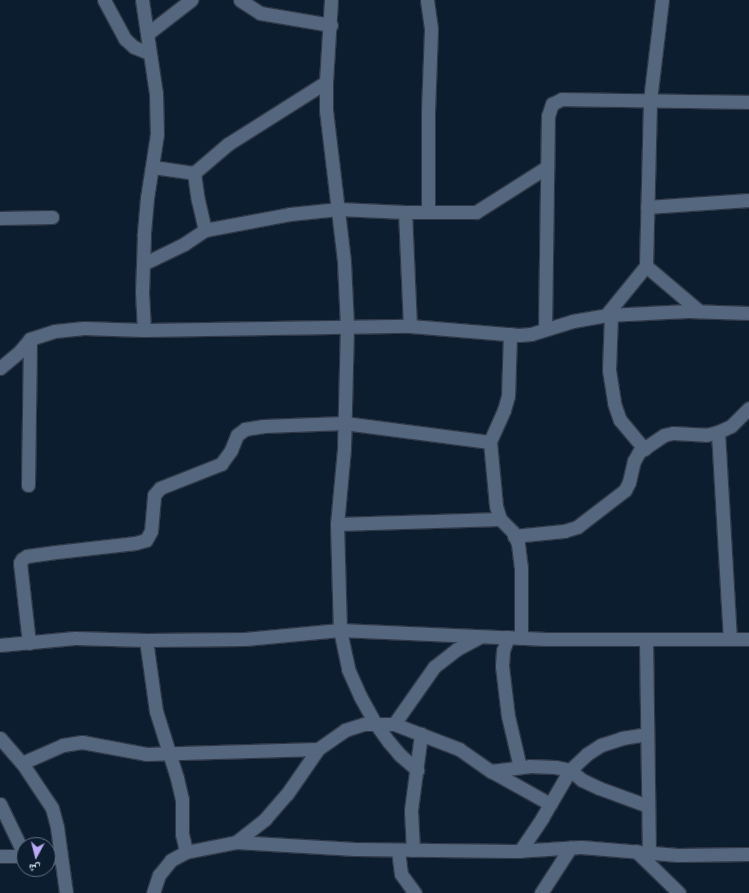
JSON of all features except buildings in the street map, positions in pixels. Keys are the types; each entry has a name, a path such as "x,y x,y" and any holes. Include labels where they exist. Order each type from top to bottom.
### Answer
{"street":[{"path":"104,0 125,39 134,47 149,53"},
{"path":"142,0 156,94 157,134 147,198 143,264 144,330"},
{"path":"148,34 191,0"},
{"path":"240,0 260,12 331,25"},
{"path":"331,0 331,25 326,82 330,144 339,209 344,262 347,326 344,449 337,524 340,630 348,669 360,696 375,723 400,755 417,770"},
{"path":"427,0 431,30 428,112 428,212"},
{"path":"644,449 620,420 614,403 609,370 608,315 646,266 650,100 662,0"},
{"path":"153,167 194,173 228,144 326,82"},
{"path":"545,329 549,110 557,101 562,99 749,102"},
{"path":"143,264 178,247 205,230 290,214 339,209 405,212 476,212 547,167"},
{"path":"194,173 205,230"},
{"path":"647,207 749,200"},
{"path":"405,212 410,326"},
{"path":"0,218 52,217"},
{"path":"646,266 699,311"},
{"path":"0,368 20,352 30,339 55,331 84,328 144,330 410,326 510,334 531,334 573,321 608,315 699,311 749,312"},
{"path":"510,334 508,396 504,410 490,442 496,506 500,519 514,536 518,544 521,567 515,638 503,651 502,666 508,716 520,767"},
{"path":"28,485 30,339"},
{"path":"514,536 564,531 577,526 625,490 630,482 634,461 639,452 664,434 673,433 706,435 718,432 731,426 749,408"},
{"path":"29,643 20,563 22,559 26,556 135,543 146,540 151,531 154,495 160,488 221,464 231,450 237,435 245,429 264,426 344,423 490,442"},
{"path":"718,432 730,639"},
{"path":"337,524 500,519"},
{"path":"0,644 29,643 75,638 146,640 245,639 340,630 515,638 749,639"},
{"path":"394,724 434,668 457,649 481,636"},
{"path":"646,639 648,806 643,853 679,893"},
{"path":"146,640 156,711 182,799 182,834 186,852"},
{"path":"236,842 265,819 287,794 318,749 345,730 375,723 394,724 459,748 491,771 550,804"},
{"path":"413,850 410,821 421,734"},
{"path":"520,851 570,770 587,754 601,745 622,738 647,734"},
{"path":"0,738 22,763 52,808 57,827 56,837"},
{"path":"22,763 63,745 82,742 146,754 168,752 318,749"},
{"path":"491,771 520,767 545,766 570,770 582,780 599,788 648,806"},
{"path":"0,804 16,838"},
{"path":"153,893 159,875 171,860 186,852 236,842 398,850 520,851 570,848 707,856 749,854"},
{"path":"541,893 570,848"},
{"path":"398,850 401,874 415,893"},
{"path":"0,856 16,855"},
{"path":"56,864 66,893"}]}
